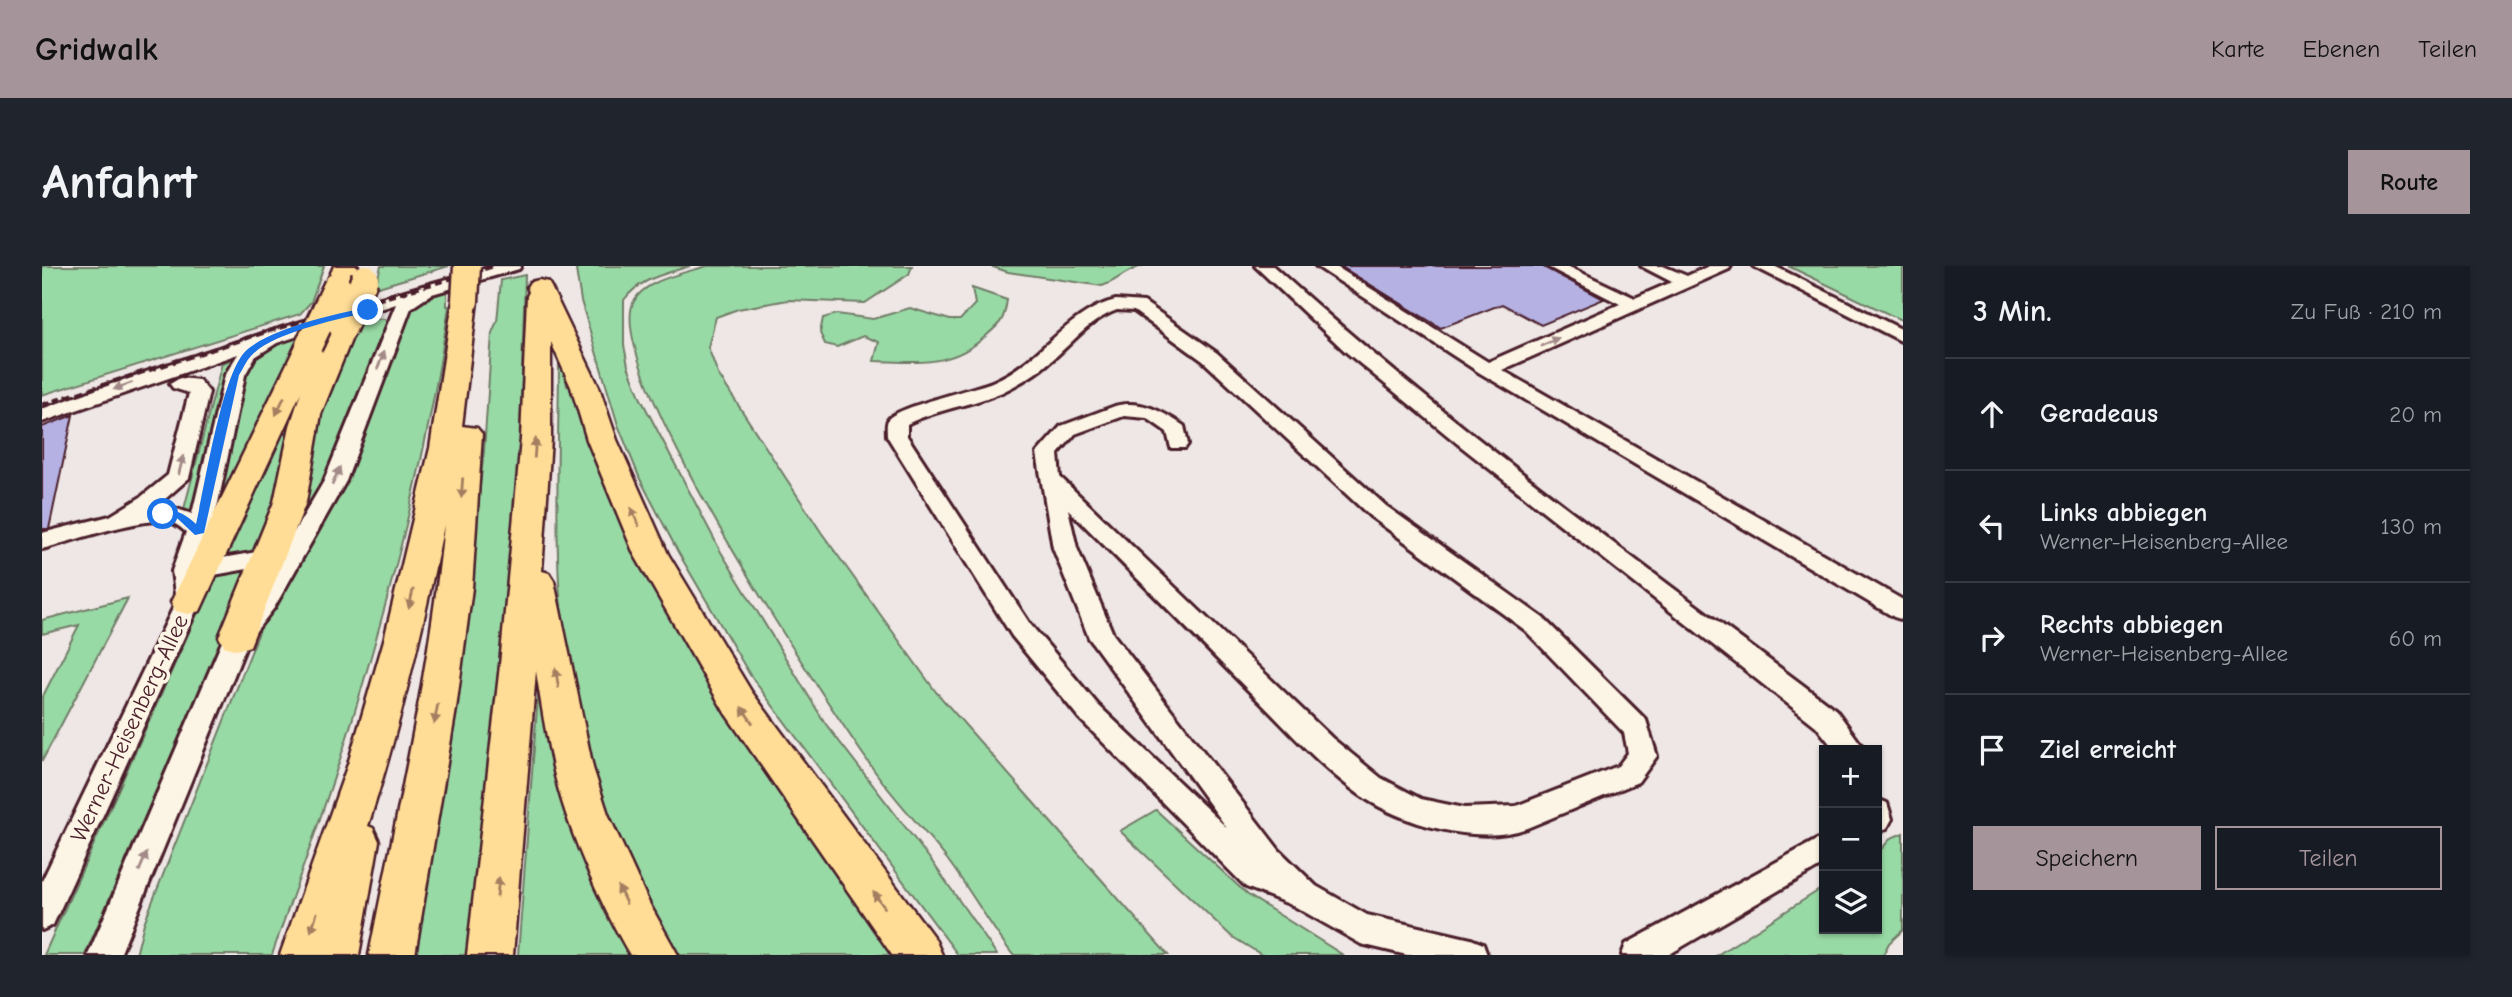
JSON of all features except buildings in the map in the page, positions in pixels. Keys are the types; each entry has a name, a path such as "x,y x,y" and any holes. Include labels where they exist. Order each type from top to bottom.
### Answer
{"highway":[{"path":"237,636 296,483 305,424 355,274"},
{"path":"188,602 309,345 355,274"},
{"path":"490,955 506,810 536,439 532,275"},
{"path":"532,275 585,387 602,440 651,554 738,702 919,955"},
{"path":"303,955 368,764 405,626 443,460 466,284"},
{"path":"392,955 437,709 455,588 466,284"},
{"path":"528,541 569,747 587,814 633,918 655,955"},
{"path":"336,955 352,882 368,764"}],"street":[{"path":"1264,266 1352,348 1465,440 1826,718 1847,745"},
{"path":"1324,266 1487,369 1903,611"},
{"path":"1554,266 1635,305"},
{"path":"1648,266 1687,282"},
{"path":"1487,369 1723,266"},
{"path":"1761,266 1903,337"},
{"path":"104,955 116,940 237,636 265,602 335,481 403,306 410,299 466,284 532,275"},
{"name":"Werner-Heisenberg-Allee","path":"42,915 188,602 184,571 199,533 235,375 248,353 271,339 340,325 466,284"},
{"path":"1050,479 1322,746 1371,787 1416,810 1465,821 1517,819 1628,774 1643,756 1636,728 1534,624 1378,511 1210,357 1154,314 1139,306 1116,305 1095,312 1035,365 1004,384 979,394 917,411 897,421 897,436 1021,630 1089,712 1257,877 1305,897 1361,929 1471,955"},
{"name":"Werner-Heisenberg-Allee","path":"340,325 368,310 386,312 391,316 391,334"},
{"path":"42,416 147,377 254,342 271,339"},
{"path":"117,522 149,502 177,478 199,392 192,384 180,384"},
{"path":"1178,444 1177,429 1152,413 1122,410 1068,430 1047,453 1065,548 1102,638 1268,860 1305,897"},
{"path":"42,541 117,522 163,514 179,515 199,533"},
{"path":"203,569 269,558"},
{"path":"1638,955 1819,852"}],"green space":[{"path":"42,266 324,266 311,302 300,314 42,395"},
{"path":"381,266 449,266 375,288"},
{"path":"580,266 690,266 646,282 624,300 624,345 628,366 641,399 721,552 825,723 933,863 997,955 958,955 750,675 678,552 640,479 618,425 581,301 576,270"},
{"path":"707,266 912,266 909,274 865,303 788,300 738,309 716,317 708,347 718,374 821,532 936,692 1168,955 1013,955 947,859 884,784 814,681 726,539 685,465 652,396 633,341 633,303 638,295 666,278"},
{"path":"990,266 1143,266 1102,286 1008,272"},
{"path":"1788,266 1903,266 1903,321"},
{"path":"525,275 519,467 469,955 412,955 458,678 484,451 492,333 497,321 501,280"},
{"path":"972,288 1007,300 1003,316 996,327 974,346 947,358 920,362 874,361 879,342 863,336 837,347 825,344 820,333 823,318 837,314 873,319 910,308 950,320 960,320 975,304"},
{"path":"447,290 449,306 440,361 407,522 339,762 272,955 136,955 144,923 265,617 340,493 411,305"},
{"path":"361,318 385,319 387,324 340,447 318,494 301,520 324,400"},
{"path":"333,328 259,548 252,553 229,559 223,555 326,329"},
{"path":"299,335 224,502 217,502 247,371 262,352"},
{"path":"559,355 563,362 567,386 576,384 586,419 901,955 679,955 675,950 637,880 612,826 590,759 573,686 559,583"},
{"path":"234,359 229,364 191,511 184,509 222,363"},
{"path":"244,568 248,578 85,955 44,955 212,581 219,573"},
{"path":"128,598 42,761 42,698 79,625 42,634 42,620"},
{"path":"540,669 643,955 518,955"},
{"path":"1156,810 1248,895 1343,955 1262,955 1231,936 1120,831"},
{"path":"1903,833 1903,930 1889,943 1883,955 1717,955 1819,890 1819,934 1882,934 1882,848 1891,838"}],"railway":[{"path":"42,405 265,332 494,266"}],"route":[{"path":"163,514 179,515 190,522 199,533 235,375 248,353 271,339 341,314 368,310"}]}
